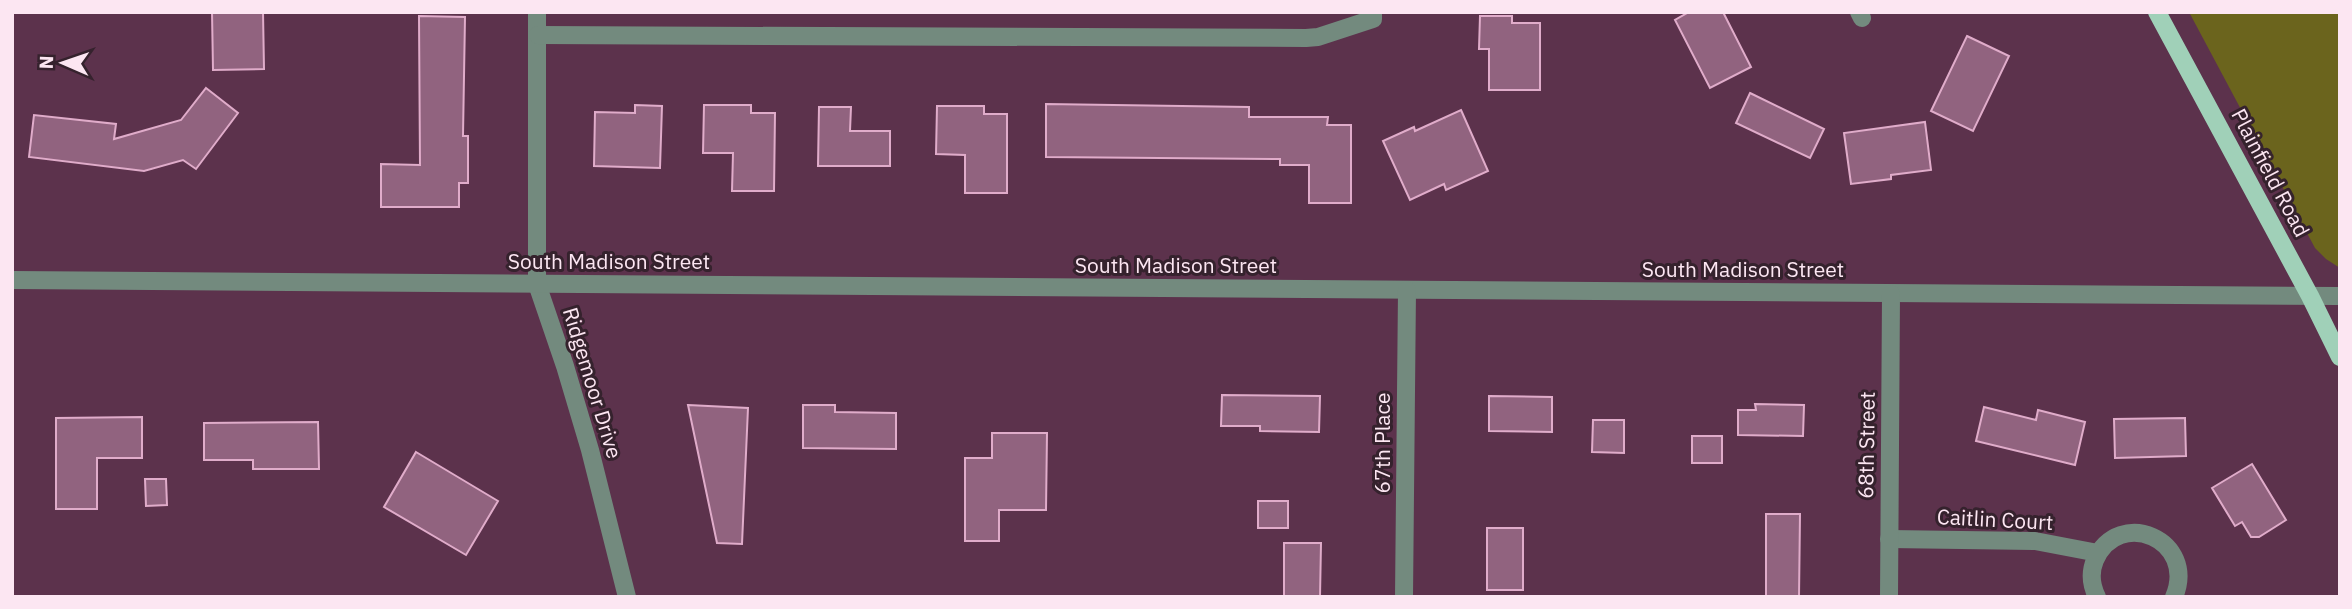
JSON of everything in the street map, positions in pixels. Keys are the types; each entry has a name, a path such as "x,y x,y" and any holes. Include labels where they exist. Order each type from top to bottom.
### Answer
{"main road":[{"name":"Plainfield Road","path":"2157,12 2340,357"}],"street":[{"name":"Ridgemoor Drive","path":"537,12 537,284 590,450 627,597"},
{"path":"538,36 1306,38 1318,37 1373,16"},
{"name":"South Madison Street","path":"12,280 2340,296"},
{"name":"67th Place","path":"1404,597 1407,290"},
{"name":"68th Street","path":"1889,597 1891,294"},
{"path":"2097,597 2091,579 2098,553 2108,542 2122,534 2137,532 2152,536 2165,544 2174,555 2179,570 2179,586 2174,597"},
{"name":"Caitlin Court","path":"1889,539 2035,541 2098,553"}],"shaded area":[{"path":"2189,12 2340,12 2340,268 2315,248"}],"building":[{"path":"212,12 263,12 264,69 213,70"},
{"path":"1689,12 1723,12 1751,67 1710,88 1675,20"},
{"path":"419,16 465,17 463,136 468,136 468,183 459,183 459,207 381,207 381,164 420,165"},
{"path":"1480,16 1512,16 1512,23 1540,23 1540,90 1489,90 1489,49 1479,49"},
{"path":"1967,36 2009,56 1973,131 1931,111"},
{"path":"206,88 238,113 196,169 183,160 144,171 29,157 34,115 116,124 114,139 181,120"},
{"path":"1750,93 1824,129 1810,158 1736,123"},
{"path":"1046,104 1249,107 1249,117 1328,117 1327,125 1351,125 1351,203 1309,203 1309,165 1280,165 1280,159 1046,157"},
{"path":"635,105 662,106 660,168 594,166 595,112 635,113"},
{"path":"704,105 751,105 751,113 775,113 774,191 732,191 733,153 703,153"},
{"path":"937,106 984,106 984,114 1007,114 1007,193 965,193 965,155 936,154"},
{"path":"819,107 851,107 850,131 890,131 890,166 818,166"},
{"path":"1461,110 1488,171 1446,190 1444,184 1410,200 1383,141 1414,127 1415,131"},
{"path":"1925,122 1931,170 1851,184 1844,133"},
{"path":"1222,395 1320,396 1319,432 1260,431 1260,426 1221,426"},
{"path":"1489,396 1552,397 1552,432 1489,431"},
{"path":"1755,404 1804,405 1803,436 1738,435 1738,410 1756,410"},
{"path":"688,405 748,408 742,544 717,543"},
{"path":"803,405 835,405 835,412 896,413 896,449 803,448"},
{"path":"1984,407 2036,420 2038,410 2085,422 2075,465 1976,441"},
{"path":"142,417 142,458 97,458 97,509 56,509 56,418"},
{"path":"2185,418 2186,456 2115,458 2114,419"},
{"path":"1593,420 1624,420 1624,453 1592,452"},
{"path":"318,422 319,469 253,469 253,460 204,460 204,423"},
{"path":"992,433 1047,433 1046,510 999,510 999,541 965,541 965,458 992,458"},
{"path":"1692,436 1722,436 1722,463 1692,463"},
{"path":"416,452 498,501 466,555 384,507"},
{"path":"2252,464 2286,520 2259,537 2251,537 2242,522 2235,526 2212,488"},
{"path":"145,479 166,479 167,505 146,506"},
{"path":"1258,501 1288,501 1288,528 1258,528"},
{"path":"1766,514 1800,514 1799,597 1766,597"},
{"path":"1487,528 1523,528 1523,590 1487,590"},
{"path":"1284,543 1321,543 1320,597 1284,597"}]}
